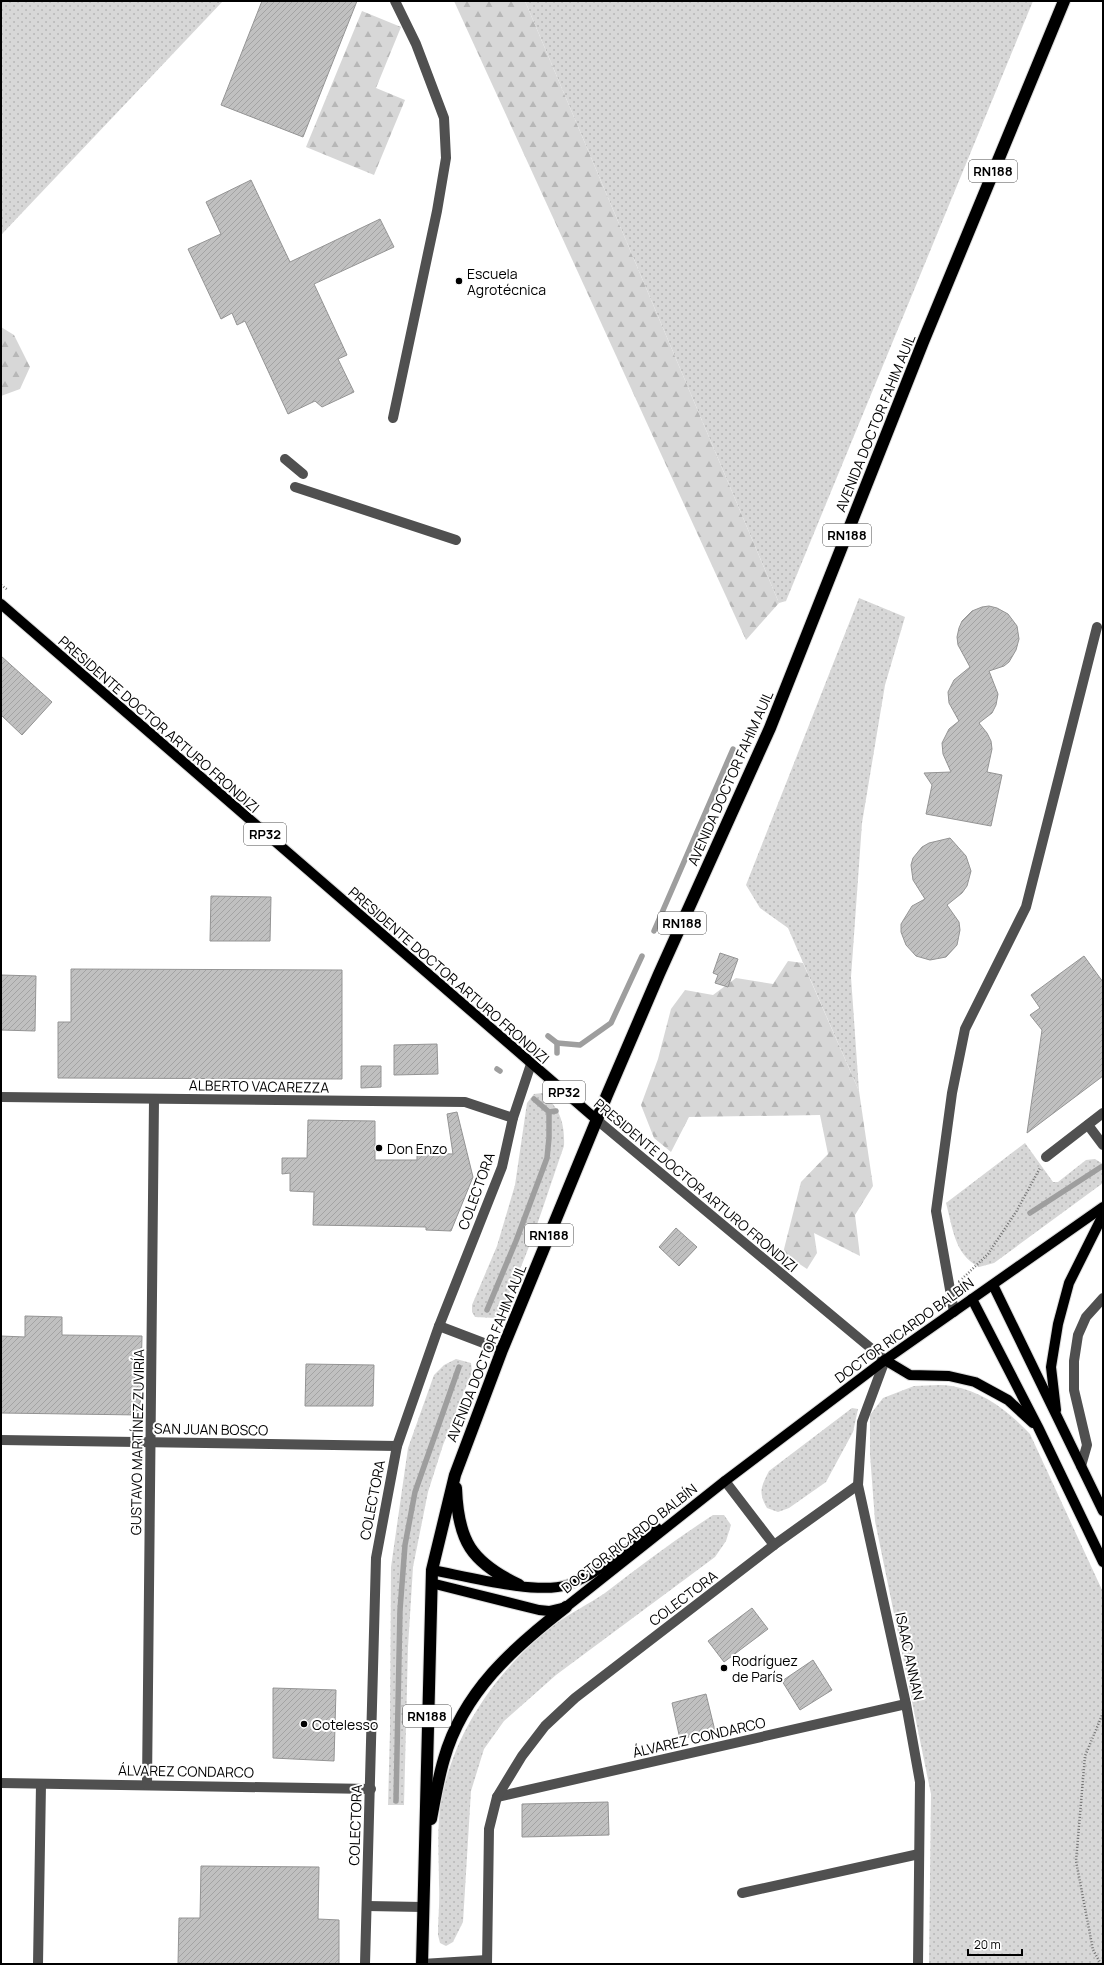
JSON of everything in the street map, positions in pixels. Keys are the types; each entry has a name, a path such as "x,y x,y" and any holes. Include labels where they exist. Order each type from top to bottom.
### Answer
{"highway":[{"name":"AVENIDA DOCTOR FAHIM AUIL","path":"432,1570 455,1475 502,1350 659,974 770,728 923,342 1064,1"},
{"path":"455,1475 457,1512 464,1538 474,1554 486,1565 501,1576 519,1585"},
{"name":"RN188","path":"422,1964 432,1570"},
{"path":"425,1850 444,1758 455,1731 472,1700 488,1677 511,1651 566,1607"}],"main road":[{"name":"PRESIDENTE DOCTOR ARTURO FRONDIZI","path":"1,604 530,1064 597,1120"},
{"name":"DOCTOR RICARDO BALBÍN","path":"431,1583 539,1610 550,1611 566,1607 725,1481 885,1360 1103,1207"},
{"path":"1057,1418 1051,1367 1058,1324 1069,1283 1103,1215"},
{"path":"993,1285 1103,1511"},
{"path":"972,1299 1038,1427 1103,1562"},
{"path":"885,1360 910,1375 949,1376 975,1382 1008,1400 1038,1427"},
{"name":"DOCTOR RICARDO BALBÍN","path":"432,1570 519,1585 553,1589 580,1580 725,1481"}],"street":[{"path":"393,418 438,211 446,158 444,118 416,44 395,1"},
{"path":"284,459 303,474"},
{"path":"295,487 456,540"},
{"path":"954,1312 936,1211 952,1093 965,1029 1026,907 1097,627"},
{"name":"COLECTORA","path":"365,1964 371,1789 376,1558 397,1446 439,1326 502,1167 513,1118 530,1064"},
{"name":"ALBERTO VACAREZZA","path":"1,1097 465,1102 513,1118"},
{"name":"GUSTAVO MARTÍNEZ ZUVIRÍA","path":"147,1785 154,1099"},
{"path":"1046,1157 1103,1113"},
{"name":"PRESIDENTE DOCTOR ARTURO FRONDIZI","path":"597,1120 885,1360"},
{"path":"1088,1125 1103,1145"},
{"path":"1081,1466 1087,1445 1074,1390 1074,1361 1078,1335 1086,1317 1103,1298"},
{"path":"439,1326 502,1350"},
{"name":"ISAAC ANNAN","path":"885,1360 862,1422 858,1485 906,1704 920,1782 918,1964"},
{"name":"SAN JUAN BOSCO","path":"1,1440 397,1446"},
{"path":"725,1481 774,1546"},
{"name":"COLECTORA","path":"487,1962 489,1829 497,1797 522,1756 540,1732 575,1698 774,1546 858,1485"},
{"name":"ÁLVAREZ CONDARCO","path":"497,1797 906,1704"},
{"name":"ÁLVAREZ CONDARCO","path":"1,1783 371,1789"},
{"path":"38,1964 41,1784"},
{"path":"742,1893 919,1854"},
{"path":"367,1906 423,1906"},
{"path":"422,1964 487,1962"}],"path":[{"path":"950,1291 988,1254 1016,1212 1046,1157"},
{"path":"1101,1964 1093,1950 1076,1861 1085,1756 1103,1713"}],"green space":[{"path":"1,1 223,1 1,235"},
{"path":"454,1 525,1 779,603 746,640"},
{"path":"525,1 1033,1 786,601 779,603"},
{"path":"362,11 401,27 376,88 405,100 374,175 306,147"},
{"path":"1,327 14,335 30,367 20,389 1,396"},
{"path":"859,598 905,617 885,685 862,823 851,977 859,1091 788,928 760,908 746,885"},
{"path":"788,961 803,963 859,1091 873,1186 855,1215 860,1256 814,1233 817,1253 807,1269 783,1253 801,1182 828,1154 820,1115 689,1117 671,1152 654,1138 641,1105 658,1059 671,1009 685,990 713,995 736,978 773,984"},
{"path":"542,1093 553,1104 560,1116 564,1130 564,1146 534,1234 507,1298 496,1318 475,1317 472,1312 472,1305 497,1246 515,1185 527,1103 534,1094"},
{"path":"1025,1143 1053,1182 1058,1182 1086,1160 1095,1159 1103,1164 1103,1183 994,1263 979,1267 971,1262 959,1248 946,1203"},
{"path":"456,1359 471,1363 472,1372 443,1445 428,1492 413,1567 408,1647 404,1805 388,1805 391,1567 408,1448 434,1375 444,1365"},
{"path":"947,1385 975,1393 1004,1410 1030,1434 1103,1592 1103,1964 929,1964 931,1794 875,1521 870,1454 870,1415 883,1398 914,1386"},
{"path":"852,1408 858,1409 853,1432 826,1482 789,1508 778,1512 767,1508 762,1498 762,1486 769,1471"},
{"path":"713,1515 724,1515 731,1525 726,1541 715,1557 556,1675 504,1721 484,1749 471,1791 463,1922 453,1942 446,1946 440,1943 438,1935 438,1836 440,1808 454,1755 479,1706 495,1683 513,1662 554,1625 566,1616 605,1593 658,1553"}],"building":[{"path":"262,1 357,1 303,137 221,105"},
{"path":"251,180 290,262 380,219 394,247 314,284 347,355 338,359 354,392 322,407 315,401 288,414 245,321 237,325 232,313 221,319 188,249 221,234 206,202"},
{"path":"989,606 997,608 1008,614 1017,626 1019,639 1016,650 1009,662 1004,666 989,671 998,694 996,705 992,713 979,723 991,741 992,749 987,772 1002,775 991,826 926,814 932,785 924,773 951,772 943,754 942,743 949,729 959,721 949,703 948,692 954,680 970,667 958,645 957,637 959,628 962,621 972,611"},
{"path":"1,656 52,702 22,735 1,715"},
{"path":"950,838 966,856 971,871 967,886 962,893 947,905 959,922 960,930 957,945 946,957 930,960 916,956 906,945 901,932 901,924 912,906 925,899 913,880 911,865 913,858 922,847 929,843"},
{"path":"211,896 271,897 270,941 210,941"},
{"path":"720,953 738,959 728,987 715,983 718,975 713,973"},
{"path":"1084,956 1103,982 1103,1076 1027,1133 1042,1030 1030,1015 1040,1008 1031,995"},
{"path":"71,969 342,970 342,1079 58,1078 58,1022 71,1022"},
{"path":"1,975 36,976 35,1031 1,1030"},
{"path":"437,1044 438,1074 394,1075 394,1045"},
{"path":"361,1066 381,1066 381,1087 361,1088"},
{"path":"457,1112 473,1177 451,1231 426,1230 426,1227 313,1225 314,1192 290,1191 290,1173 282,1174 282,1158 307,1158 308,1120 375,1121 375,1160 417,1160 417,1153 453,1154 447,1114"},
{"path":"676,1228 697,1247 679,1266 659,1247"},
{"path":"25,1316 62,1317 62,1335 142,1336 140,1415 1,1413 1,1336 25,1337"},
{"path":"306,1364 374,1365 373,1406 305,1406"},
{"path":"752,1608 768,1629 724,1662 708,1641"},
{"path":"813,1660 832,1690 800,1710 782,1681"},
{"name":"Cotelesso","path":"273,1688 336,1690 334,1761 273,1758"},
{"path":"706,1694 715,1731 680,1739 672,1703"},
{"path":"608,1802 609,1835 522,1837 522,1804"},
{"path":"201,1866 319,1867 318,1919 339,1920 339,1964 178,1964 179,1918 200,1918"}],"waterway":[{"path":"654,931 733,749"},
{"path":"557,1043 580,1045 611,1023 642,956"},
{"path":"548,1036 557,1043 557,1053"},
{"path":"534,1099 549,1112"},
{"path":"487,1310 516,1241 547,1158 549,1112 556,1111"},
{"path":"1030,1213 1101,1167"},
{"path":"396,1801 400,1610 405,1545 415,1492 459,1367"}],"place":[{"name":"Escuela Agrotécnica","path":"459,281"},
{"name":"Don Enzo","path":"379,1148"},
{"name":"Rodríguez de París","path":"724,1668"},
{"name":"Cotelesso","path":"304,1724"}]}
